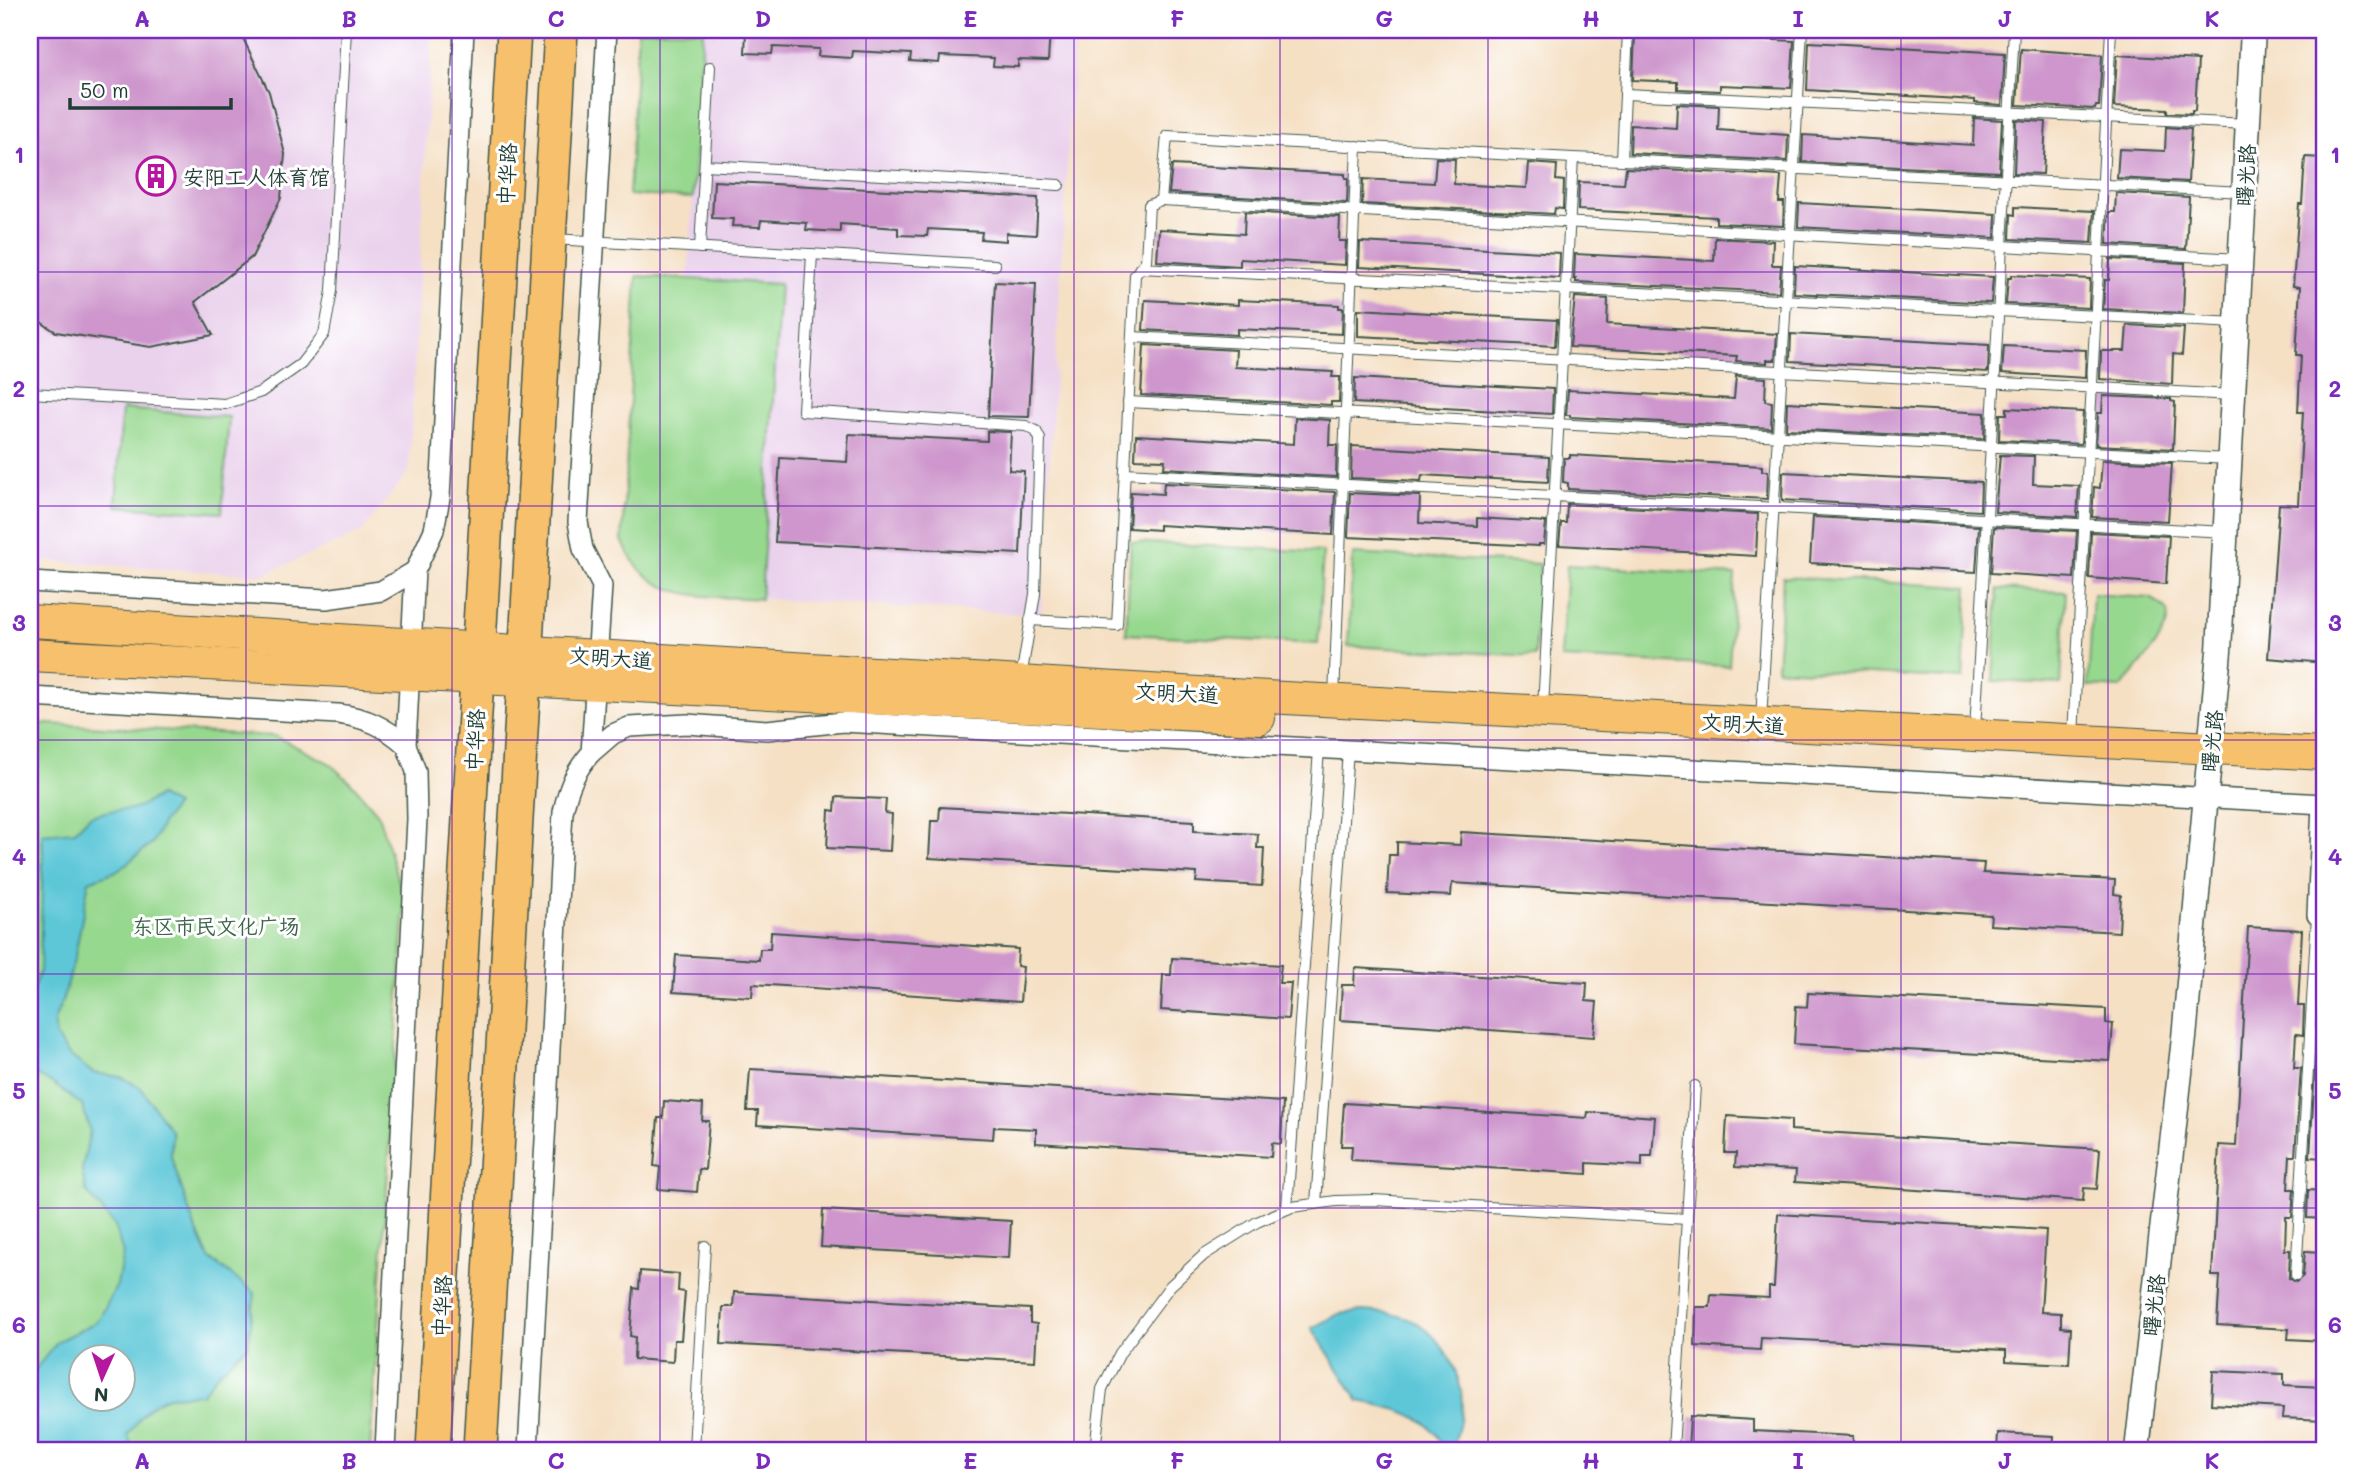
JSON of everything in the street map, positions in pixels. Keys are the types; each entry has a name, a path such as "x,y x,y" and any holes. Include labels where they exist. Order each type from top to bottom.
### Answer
{"highway":[{"name":"中华路","path":"433,1450 514,30"},
{"path":"480,1450 561,30"}],"main road":[{"name":"文明大道","path":"30,621 411,660 2208,772 2324,754"},
{"name":"文明大道","path":"30,655 411,660"},
{"name":"文明大道","path":"596,670 1020,682 2073,740 2208,772 2323,795"}],"street":[{"path":"385,1450 417,819 416,771 406,745 415,571 434,530 440,498 464,30"},
{"path":"591,753 601,586 583,550 578,522 607,30"},
{"name":"曙光路","path":"2137,1450 2184,1038 2220,651 2253,30"},
{"path":"30,582 327,599 381,591 415,571"},
{"path":"30,697 338,713 357,716 385,727 406,745"},
{"path":"528,1450 564,812 569,785 583,762 613,734 629,727 687,724 767,730 844,722 1319,749 2208,772"},
{"path":"2321,915 2323,795"}],"lane":[{"path":"30,393 225,404 261,392 301,364 324,334 332,291 346,30"},
{"path":"1622,160 1628,30"},
{"path":"1760,724 1802,30"},
{"path":"1975,735 2014,30"},
{"path":"2073,740 2111,30"},
{"path":"700,248 710,67"},
{"path":"1625,94 2248,124"},
{"path":"1161,200 1167,136 2244,192"},
{"path":"1334,701 1357,146"},
{"path":"1543,712 1573,158"},
{"path":"705,165 1059,185"},
{"path":"1030,620 1117,625 1135,275 1146,261 1149,205 1161,200 2241,259"},
{"path":"549,239 995,265"},
{"path":"812,254 803,411 1026,426 1036,431 1040,439 1035,594 1020,682"},
{"path":"1140,268 2237,323"},
{"path":"1132,337 2234,395"},
{"path":"1128,402 2230,459"},
{"path":"1125,473 2226,532"},
{"path":"1287,1209 1319,749"},
{"path":"1316,1204 1348,750"},
{"path":"2296,1275 2321,915"},
{"path":"1673,1450 1695,1086"},
{"path":"1095,1450 1102,1389 1120,1353 1170,1286 1204,1255 1257,1222 1287,1209 1374,1200 1687,1219"},
{"path":"694,1450 705,1246"}],"shaded area":[{"path":"30,30 432,30 409,471 362,532 262,575 30,560"},
{"path":"703,30 1075,30 1041,615 761,599 780,285 688,279"}],"green space":[{"path":"638,30 703,30 693,198 629,195"},
{"path":"637,276 780,284 761,599 699,595 662,586 646,576 633,561 622,540"},
{"path":"122,409 229,417 222,513 116,506"},
{"path":"1131,542 1323,552 1318,644 1126,634"},
{"path":"1353,554 1540,564 1535,656 1348,646"},
{"path":"1567,565 1735,575 1729,666 1561,658"},
{"path":"1783,577 1968,587 1963,679 1777,669"},
{"path":"1998,589 2066,592 2061,684 1993,681"},
{"path":"2093,594 2150,598 2162,605 2167,612 2164,630 2158,640 2121,688 2088,686"},
{"name":"东区市民文化广场","path":"30,723 275,736 329,763 378,814 405,903 370,1450 30,1450"}],"water":[{"path":"159,796 176,805 153,842 119,870 89,881 75,956 54,1021 56,1037 68,1054 93,1073 121,1077 140,1087 172,1132 171,1157 194,1225 209,1258 255,1293 248,1345 218,1373 202,1394 166,1398 151,1406 128,1435 133,1450 30,1450 30,1376 58,1341 98,1321 117,1285 123,1253 115,1226 86,1191 82,1170 90,1131 82,1105 52,1083 30,1072 30,995 40,971 42,834 75,831 90,816 135,809"},
{"path":"1361,1311 1406,1318 1428,1331 1443,1348 1455,1369 1462,1403 1452,1450 1444,1450 1431,1428 1410,1415 1359,1401 1312,1328 1339,1314"}],"building":[{"name":"安阳工人体育馆","path":"30,30 239,30 269,92 285,154 281,198 252,257 195,302 213,335 151,347 56,332 30,315"},
{"path":"746,30 1050,30 1048,61 1018,60 1018,67 993,66 994,58 940,56 939,63 910,61 911,54 853,51 852,58 818,56 819,49 773,47 772,54 745,53"},
{"path":"1635,32 1794,41 1791,88 1720,85 1720,91 1678,89 1678,82 1633,80"},
{"path":"1809,42 2005,53 2002,105 1975,103 1975,100 1807,90"},
{"path":"2021,49 2102,55 2099,106 2095,109 2017,105"},
{"path":"2117,55 2198,60 2195,111 2192,111 2192,114 2167,113 2167,109 2114,107"},
{"path":"1677,104 1719,106 1718,130 1788,135 1787,161 1630,153 1631,125 1676,128"},
{"path":"1974,118 2002,120 1999,172 1802,162 1803,135 1973,145"},
{"path":"2016,120 2046,122 2043,174 2014,173"},
{"path":"2166,127 2191,129 2188,182 2117,178 2119,149 2165,151"},
{"path":"2305,157 2324,158 2324,442 2320,506 2324,507 2324,663 2268,658 2279,504 2298,505 2303,412 2298,412 2301,355 2296,355 2300,287 2293,286"},
{"path":"1436,158 1455,159 1454,184 1527,188 1529,163 1557,165 1556,180 1564,181 1563,209 1555,208 1554,214 1362,204 1363,179 1434,183"},
{"path":"1172,165 1345,174 1345,178 1348,178 1347,203 1169,193"},
{"path":"1626,168 1781,176 1779,202 1784,202 1783,226 1716,223 1716,217 1578,210 1579,182 1624,184"},
{"path":"714,181 1038,198 1036,235 1006,233 1006,241 981,239 982,232 928,229 927,236 898,235 898,228 840,224 840,232 806,230 807,223 761,220 760,227 732,226 733,219 712,218"},
{"path":"2116,193 2189,197 2186,249 2107,244 2109,212 2115,212"},
{"path":"1799,203 1996,214 1995,238 1798,227"},
{"path":"2015,207 2094,211 2092,243 2010,239 2011,214 2015,215"},
{"path":"1245,212 1340,217 1339,241 1346,241 1345,265 1240,259 1240,266 1157,261 1159,229 1244,234"},
{"path":"1715,238 1773,241 1772,265 1781,265 1779,292 1576,282 1574,279 1575,254 1714,261"},
{"path":"1360,242 1560,253 1559,278 1359,267"},
{"path":"2110,259 2185,263 2183,313 2103,309"},
{"path":"1795,266 1993,277 1991,303 1794,293"},
{"path":"2011,275 2090,279 2089,308 2006,304 2008,278 2011,278"},
{"path":"995,282 1036,284 1029,417 988,416"},
{"path":"1575,297 1608,299 1607,324 1777,334 1775,360 1767,360 1767,363 1736,361 1737,356 1570,347"},
{"path":"1145,300 1238,305 1238,300 1339,305 1339,308 1343,308 1342,334 1237,329 1237,335 1143,330"},
{"path":"1358,309 1557,320 1555,346 1358,336"},
{"path":"2127,325 2184,328 2182,355 2173,354 2172,384 2100,379 2101,351 2125,351"},
{"path":"1791,334 1989,345 1988,372 1790,361"},
{"path":"1144,345 1236,350 1235,367 1333,372 1332,377 1340,377 1339,402 1331,402 1331,405 1141,395"},
{"path":"2004,346 2086,350 2085,378 2002,373"},
{"path":"1736,376 1766,378 1765,401 1772,402 1771,428 1566,415 1568,390 1734,399"},
{"path":"1355,378 1553,389 1552,414 1354,403"},
{"path":"2103,396 2171,399 2175,402 2173,449 2096,445 2098,413 2102,413"},
{"path":"1787,402 1985,413 1984,439 1786,429"},
{"path":"2007,408 2083,412 2081,444 1999,440 2000,414 2007,414"},
{"path":"1295,418 1330,420 1329,445 1337,445 1336,477 1164,468 1165,460 1135,459 1136,435 1294,444"},
{"path":"987,431 1011,432 1009,470 1024,471 1020,554 775,542 780,458 847,462 849,434 987,441"},
{"path":"1352,446 1549,457 1548,482 1422,475 1421,481 1351,478"},
{"path":"1570,455 1762,466 1762,471 1768,471 1767,499 1568,489 1568,483 1563,482 1564,458 1570,458"},
{"path":"2000,455 2034,456 2033,484 2079,486 2077,517 1995,512"},
{"path":"2102,460 2172,463 2168,521 2092,517 2094,487 2100,488"},
{"path":"1783,472 1981,482 1980,511 1782,500"},
{"path":"1164,483 1335,492 1333,535 1159,525 1159,530 1129,528 1131,492 1163,494"},
{"path":"1350,493 1420,496 1419,523 1477,526 1477,518 1546,522 1544,544 1539,546 1348,537"},
{"path":"1567,504 1758,514 1756,556 1559,545 1561,523 1566,523"},
{"path":"1813,517 1979,526 1976,572 1810,563"},
{"path":"1994,527 2077,531 2074,578 1991,573"},
{"path":"2091,532 2169,536 2166,584 2089,578"},
{"path":"836,797 886,799 885,813 892,814 890,851 827,848 829,810 835,811"},
{"path":"940,807 1194,821 1194,831 1258,834 1257,848 1264,848 1262,886 1196,882 1197,873 929,858 931,821 939,821"},
{"path":"1461,832 1984,863 1983,873 2115,880 2114,894 2121,895 2119,932 1990,925 1991,915 1452,883 1451,896 1387,893 1389,855 1397,855 1397,842 1460,845"},
{"path":"2248,927 2302,930 2298,1006 2304,1006 2303,1035 2296,1034 2294,1068 2301,1068 2295,1156 2290,1156 2288,1189 2294,1189 2292,1217 2286,1217 2285,1250 2290,1250 2289,1278 2296,1282 2303,1276 2305,1251 2324,1252 2324,1341 2288,1339 2289,1329 2217,1325 2220,1276 2212,1276 2219,1145 2236,1146"},
{"path":"771,932 1018,949 1017,966 1023,967 1020,1002 753,984 752,997 673,992 676,955 759,960 760,949 770,949"},
{"path":"1172,958 1281,965 1279,983 1291,983 1288,1019 1161,1010 1163,975 1171,975"},
{"path":"1355,968 1587,983 1586,1001 1597,1002 1594,1037 1340,1020 1342,985 1354,985"},
{"path":"1808,993 2106,1009 2106,1023 2113,1024 2110,1061 1794,1044 1796,1006 1807,1007"},
{"path":"2319,1007 2324,1008 2324,1036 2317,1036"},
{"path":"750,1069 1283,1102 1281,1144 1272,1143 1271,1157 1036,1143 1036,1129 994,1127 993,1139 757,1125 758,1111 747,1111"},
{"path":"2315,1069 2324,1070 2324,1158 2310,1157"},
{"path":"664,1101 703,1104 702,1121 709,1121 705,1170 699,1169 697,1192 658,1189 660,1167 654,1166 658,1118 663,1118"},
{"path":"1344,1103 1587,1118 1588,1112 1655,1117 1652,1156 1642,1156 1642,1166 1587,1163 1587,1174 1351,1160 1352,1146 1341,1146"},
{"path":"1727,1116 1791,1120 1791,1130 2100,1149 2097,1189 2084,1188 2083,1201 1795,1182 1796,1170 1735,1167 1736,1153 1725,1153"},
{"path":"2308,1190 2324,1191 2324,1219 2307,1218"},
{"path":"823,1210 1011,1221 1009,1258 821,1247"},
{"path":"1778,1214 2046,1230 2041,1312 2061,1313 2061,1327 2071,1328 2069,1364 2006,1361 2006,1350 1761,1338 1760,1350 1695,1346 1696,1307 1710,1307 1711,1295 1769,1298 1769,1287 1774,1287"},
{"path":"640,1271 679,1274 678,1291 685,1292 681,1340 674,1340 673,1362 634,1359 635,1337 630,1336 634,1288 639,1289"},
{"path":"734,1292 1030,1309 1030,1323 1037,1324 1035,1361 721,1344 723,1307 733,1307"},
{"path":"2213,1371 2284,1374 2284,1385 2324,1387 2324,1420 2282,1418 2283,1408 2211,1404"},
{"path":"1690,1416 1753,1420 1753,1431 1853,1436 1853,1450 1688,1450"},
{"path":"1998,1433 2054,1436 2053,1450 1997,1450"}],"place":[{"name":"安阳工人体育馆","path":"156,176"}]}
